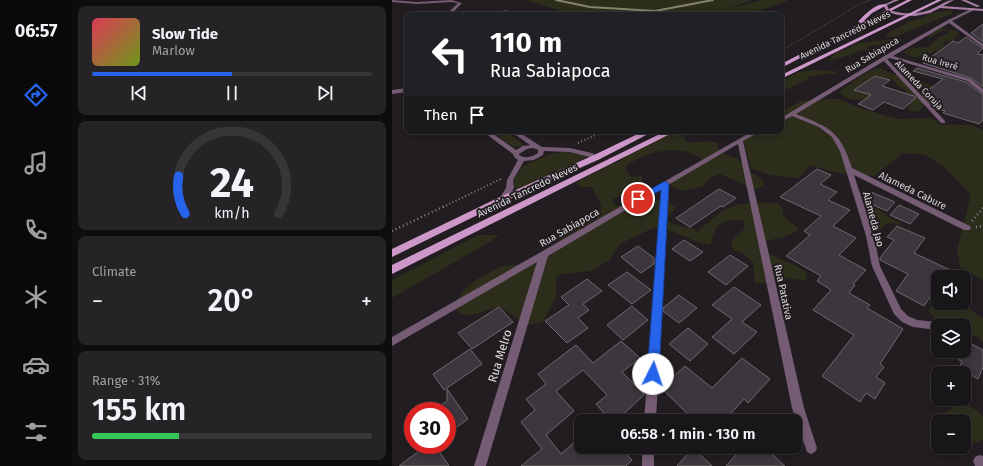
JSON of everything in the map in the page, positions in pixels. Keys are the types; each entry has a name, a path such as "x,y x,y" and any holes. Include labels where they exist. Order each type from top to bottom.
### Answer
{"main road":[{"path":"847,33 870,12 897,0"},
{"name":"Avenida Tancredo Neves","path":"784,64 910,0"},
{"name":"Avenida Tancredo Neves","path":"784,76 940,0"},
{"path":"864,37 922,15 952,0"},
{"path":"963,0 982,5"},
{"path":"885,5 888,11 909,16 922,15"},
{"path":"974,9 982,5"},
{"path":"940,7 983,10"},
{"name":"Avenida Tancredo Neves","path":"392,253 503,199 597,157 644,134"},
{"name":"Avenida Tancredo Neves","path":"392,270 666,134"}],"street":[{"path":"392,1 417,3 452,1 460,3 451,12"},
{"name":"Rua Sabiapoca","path":"784,118 949,21 974,9"},
{"path":"502,12 507,11"},
{"path":"949,21 983,46"},
{"name":"Rua Irerê","path":"886,58 969,80 983,92"},
{"name":"Alameda Coruja","path":"886,58 901,80 943,122"},
{"path":"392,92 404,90"},
{"name":"Alameda Jao","path":"792,114 821,126 834,136 843,151 850,170 870,236 876,266 897,311 905,319 916,324 931,325"},
{"path":"489,134 516,153 516,156 522,159 535,158 541,154 540,148 518,134"},
{"name":"Rua Sabiapoca","path":"392,342 752,134"},
{"name":"Rua Patativa","path":"740,140 798,408 811,448"},
{"path":"516,153 525,147 559,148 574,150 597,157"},
{"path":"503,199 510,188 510,180 522,159"},
{"name":"Alameda Cabure","path":"850,170 967,228"},
{"path":"650,414 665,184"},
{"name":"Rua Melro","path":"480,466 544,254"},
{"path":"648,454 648,466"}],"path":[{"path":"784,49 860,4 872,0"}],"green space":[{"path":"525,0 752,0 728,9 762,0 789,0 753,12 564,12"},
{"path":"952,10 952,14 896,37 885,37 890,32 909,22 923,18 931,13"},
{"path":"941,28 957,31 958,35 952,40 944,42 942,48 922,56 912,57 903,52 910,48 928,47 939,37 949,33 949,31 944,30 931,37 926,37"},
{"path":"900,39 903,41 894,44 870,46 866,48 871,50 860,50 854,54 828,61 835,53 859,43"},
{"path":"879,68 896,75 909,76 936,88 925,88 922,91 923,94 935,101 925,105 919,111 912,112 908,108 911,105 907,102 906,91 891,79 875,76 869,80 874,97 856,100 847,98 839,92 864,74"},
{"path":"812,70 835,71 839,74 825,74 808,77 807,80 784,91 784,80 799,72"},
{"path":"815,99 840,99 857,107 898,119 931,118 940,124 971,125 983,130 983,280 971,273 971,270 965,270 960,267 957,250 971,195 943,166 925,155 903,153 874,176 837,173 810,165 799,178 770,175 751,169 742,134 784,134 784,110 802,101"},
{"path":"496,134 510,134 524,145 516,147"},
{"path":"689,134 685,136 685,141 717,143 718,148 723,153 738,159 747,169 763,180 763,186 754,189 720,174 711,177 702,187 681,191 672,187 669,181 674,175 706,162 687,152 666,150 655,152 635,160 626,166 627,172 632,177 642,176 642,182 636,187 612,200 616,206 647,200 669,203 676,208 666,221 687,228 690,227 698,232 717,215 734,206 764,202 778,203 783,209 783,216 799,229 790,235 762,243 763,251 807,272 805,281 777,276 769,283 755,283 753,262 744,254 733,250 731,241 745,228 743,220 732,220 724,222 718,226 710,245 697,242 666,229 653,228 622,243 615,250 611,259 591,271 562,274 556,278 556,297 543,322 528,325 499,307 469,316 457,312 456,301 463,291 474,281 501,266 526,264 538,258 565,235 585,223 596,220 601,210 601,206 592,187 581,187 576,183 609,164 619,162 630,153 646,146 662,135"},
{"path":"563,152 576,153 587,157 517,191 514,187 513,180 523,166 550,154"},
{"path":"861,202 876,208 903,225 891,223 886,224 878,232 874,230 861,216 857,203"},
{"path":"478,235 499,235 490,242 392,298 392,280"},
{"path":"931,307 931,310 971,309 983,318 983,342 980,338 971,335 971,318 934,318 928,311"},
{"path":"954,406 970,406 983,416 983,440 971,444 971,414 944,414"}],"building":[{"path":"983,24 983,42 971,33"},
{"path":"966,37 983,48 977,54 983,55 983,87 971,78 923,63 953,41 958,43"},
{"path":"917,68 966,82 983,95 983,120 979,124 943,113 945,111 934,108 922,95 943,79 913,71"},
{"path":"875,76 890,80 882,86 914,96 916,98 903,109 884,102 873,110 858,104 871,95 854,90"},
{"path":"817,169 831,175 820,184 837,192 828,200 850,210 833,226 856,238 839,255 866,270 853,284 855,285 849,293 870,305 867,308 903,329 880,364 884,367 876,377 885,383 875,399 866,393 860,402 822,376 854,335 813,310 831,290 817,281 821,276 786,256 810,235 804,231 821,216 780,197"},
{"path":"719,189 736,198 723,207 721,206 690,227 676,218"},
{"path":"871,192 895,202 887,211 864,201 864,199"},
{"path":"899,205 919,214 910,224 890,215"},
{"path":"897,226 925,238 914,253 950,270 931,270 931,296 924,306 896,291 908,274 880,260 894,240 887,237"},
{"path":"684,240 703,252 690,261 672,249"},
{"path":"638,246 654,258 654,264 641,273 621,257"},
{"path":"730,255 748,266 726,285 708,272"},
{"path":"627,272 651,290 632,304 608,285"},
{"path":"587,279 602,291 583,304 589,310 578,318 588,328 567,343 545,321 569,305 561,297"},
{"path":"734,287 761,305 742,322 757,332 734,354 712,337 732,319 712,305"},
{"path":"679,295 697,308 679,323 663,311 663,308"},
{"path":"632,306 648,320 623,340 607,325"},
{"path":"499,307 513,322 472,349 458,333"},
{"path":"688,328 708,344 690,361 669,344"},
{"path":"621,341 640,358 622,372 644,395 624,414 605,414 596,404 607,395 583,370 556,391 574,411 546,435 561,454 574,442 574,454 626,454 632,460 626,466 521,466 542,449 521,422 535,410 526,399 546,384 538,374 576,345 593,363"},
{"path":"971,344 983,350 983,367 978,379 971,375 971,366 960,366 962,361 959,360 960,358 971,358"},
{"path":"470,349 482,364 444,390 433,374"},
{"path":"742,358 770,379 748,403 744,399 730,414 688,414 661,388 685,366 712,388"},
{"path":"447,389 468,419 456,428 456,402 446,402 447,401"},
{"path":"415,454 441,454 449,466 399,466"},
{"path":"688,454 699,454 712,466 677,466"},
{"path":"737,454 772,454 785,466 726,466"}],"waterway":[{"path":"556,0 590,7 655,11 713,0"}],"route":[{"path":"638,199 665,184 653,374"}]}
